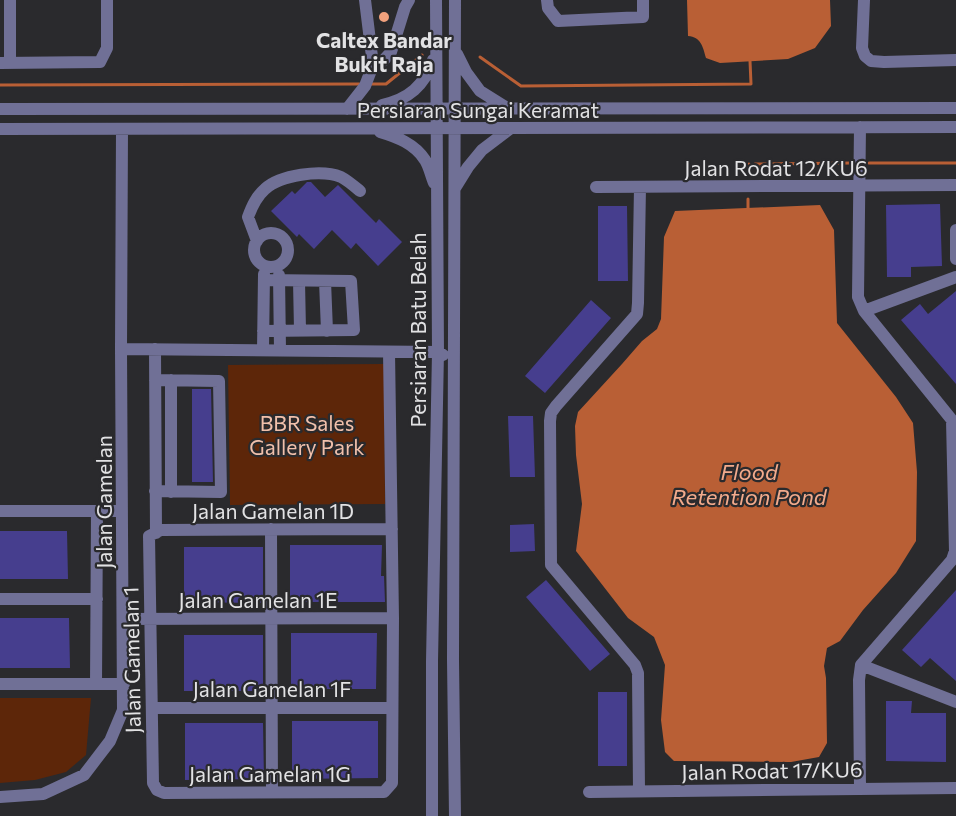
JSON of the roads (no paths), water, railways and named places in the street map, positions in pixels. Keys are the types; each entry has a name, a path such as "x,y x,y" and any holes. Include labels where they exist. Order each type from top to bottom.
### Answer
{"street":[{"path":"10,0 5,63 100,62 107,48 107,0"},
{"path":"347,109 365,86 373,65 364,0"},
{"path":"373,65 383,61 391,52 409,0"},
{"name":"Persiaran Batu Belah","path":"432,816 432,661 438,352 436,0"},
{"name":"Persiaran Batu Belah","path":"455,0 453,388 455,816"},
{"path":"547,0 548,8 558,21 643,17 644,0"},
{"path":"864,0 862,48 865,56 871,61 956,60"},
{"path":"366,109 392,103 413,92 429,73 437,51"},
{"path":"455,51 466,72 480,91 508,109"},
{"name":"Persiaran Sungai Keramat","path":"0,109 956,108"},
{"path":"860,127 858,297 864,311 954,419 954,561 861,664 859,680 860,789"},
{"name":"Persiaran Sungai Keramat","path":"0,129 956,127"},
{"path":"368,128 400,138 414,148 425,160 437,192"},
{"path":"454,189 482,150 511,128"},
{"name":"Jalan Gamelan","path":"0,797 43,794 84,775 110,741 123,710 122,129"},
{"path":"257,241 248,217 256,199 267,187 292,176 328,174 341,177 360,191"},
{"name":"Jalan Rodat 12/KU6","path":"596,187 956,185"},
{"path":"639,791 638,673 635,665 551,565 550,421 556,406 637,314 640,187"},
{"path":"956,230 956,259"},
{"path":"271,233 285,240 288,251 283,261 274,266 260,262 255,252 257,241 260,237 271,233"},
{"path":"279,264 280,350"},
{"path":"263,350 265,265"},
{"path":"864,311 956,276"},
{"path":"263,331 354,330 351,280 264,280"},
{"path":"299,280 300,330"},
{"path":"326,280 327,331"},
{"path":"121,349 438,352 448,361 453,388"},
{"path":"154,349 156,533"},
{"path":"389,352 392,708"},
{"path":"155,380 219,381 221,492 155,491"},
{"path":"171,380 171,492"},
{"path":"0,511 122,511"},
{"path":"96,684 97,511"},
{"path":"271,529 272,792"},
{"name":"Jalan Gamelan 1D","path":"156,533 161,530 392,529"},
{"name":"Jalan Gamelan 1","path":"156,533 149,536 153,783 157,790"},
{"path":"0,599 97,599"},
{"name":"Jalan Gamelan 1E","path":"123,619 393,618"},
{"path":"861,664 956,702"},
{"path":"0,684 124,684"},
{"name":"Jalan Gamelan 1F","path":"152,708 392,708"},
{"name":"Jalan Gamelan 1G","path":"157,790 164,793 384,792 392,783 392,708"},
{"name":"Jalan Rodat 17/KU6","path":"589,792 956,788"}],"water":[{"path":"687,0 830,0 831,26 815,48 788,59 720,63 706,58 699,40 688,36"},
{"name":"Flood Retention Pond","path":"820,205 834,230 837,323 896,397 913,423 917,472 916,541 896,573 863,610 840,641 827,648 824,666 827,743 819,757 791,762 674,761 665,752 661,720 665,665 654,637 628,618 576,551 582,504 576,455 575,426 578,412 642,341 657,329 661,319 664,237 675,211"}],"waterway":[{"path":"371,84 386,84 422,55"},
{"path":"480,57 521,86 751,84 750,61"},
{"path":"0,85 359,84"},
{"path":"749,164 749,168 755,164 852,163"},
{"path":"869,163 956,163"},
{"path":"748,199 748,208"}],"place":[{"name":"Caltex Bandar Bukit Raja","path":"384,17"}],"park label":[{"name":"BBR Sales Gallery Park","path":"307,434"}]}
